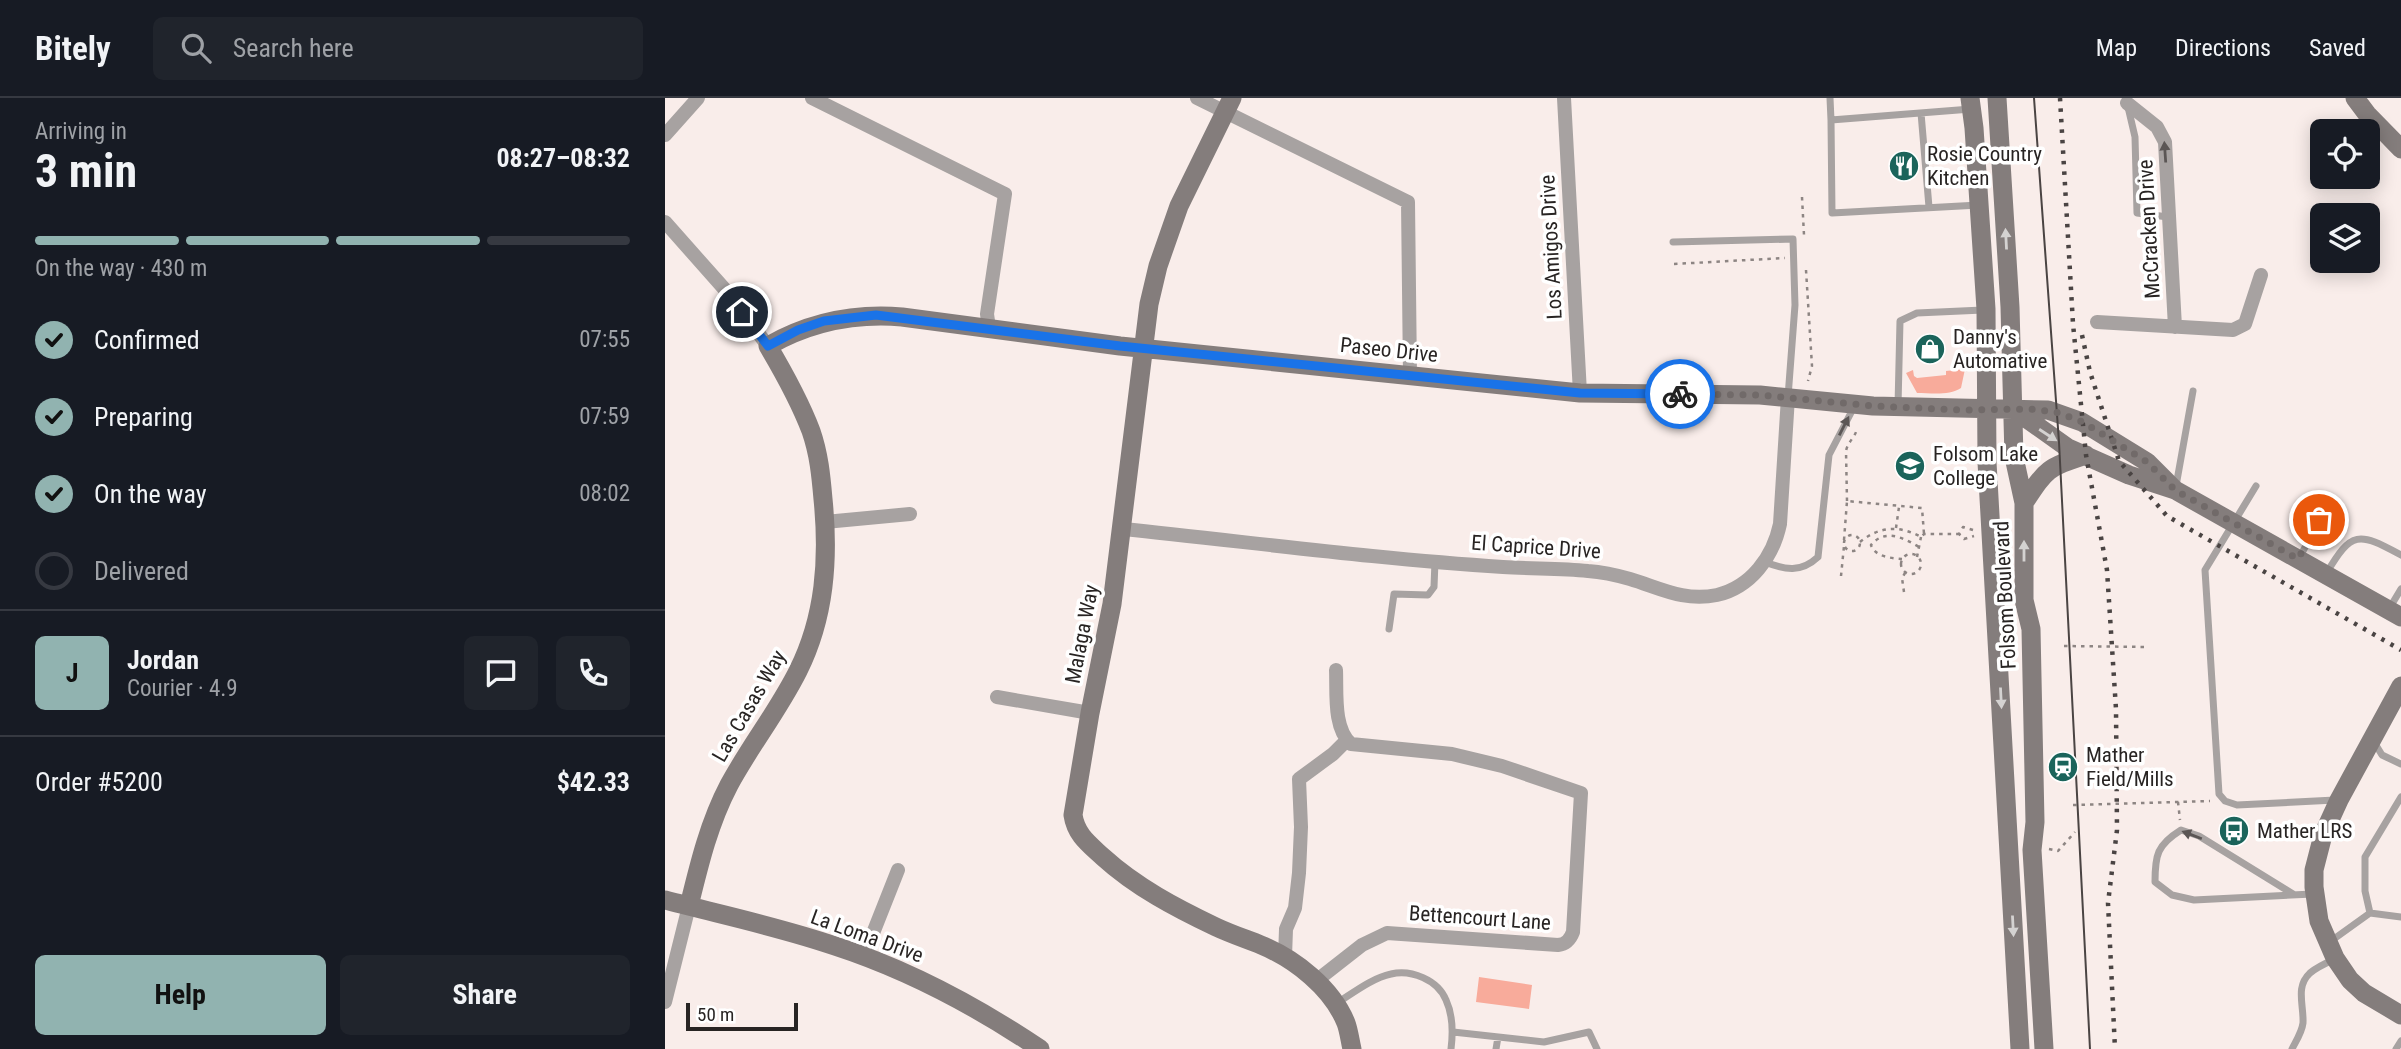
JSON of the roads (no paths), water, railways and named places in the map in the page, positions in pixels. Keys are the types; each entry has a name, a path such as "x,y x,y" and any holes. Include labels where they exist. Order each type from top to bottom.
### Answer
{"street":[{"path":"665,135 698,98"},
{"path":"812,98 1005,194 987,313 989,328"},
{"path":"1196,98 1228,105 1408,202 1410,375"},
{"name":"Los Amigos Drive","path":"1564,98 1580,393"},
{"name":"Folsom Boulevard","path":"1997,98 2010,307 2014,457 2024,503 2024,600 2031,629 2035,822 2032,850 2043,1049"},
{"path":"2355,98 2401,149"},
{"name":"Folsom Boulevard","path":"1971,103 1986,309 1987,463 2020,1049"},
{"name":"McCracken Drive","path":"2127,103 2157,127 2165,142 2175,327"},
{"name":"Malaga Way","path":"1228,105 1178,206 1158,266 1149,304 1112,604 1073,815 1075,827 1081,837 1118,871 1175,907 1285,957 1316,981 1346,1023 1352,1049"},
{"name":"Las Casas Way","path":"665,222 728,293 768,346 811,432 820,462 826,565 823,592 809,648 784,699 728,787 708,839 668,977 665,1002"},
{"name":"McCracken Drive","path":"2097,322 2233,330 2245,324 2260,275"},
{"name":"Paseo Drive","path":"768,346 798,330 824,321 876,315 1142,347 1580,393 1720,393 1898,407 2048,410 2083,422 2147,462 2175,490"},
{"name":"El Caprice Drive","path":"1123,529 1435,561 1608,573 1672,595 1693,598 1724,593 1742,584 1765,562 1775,544 1780,524 1788,397"},
{"path":"2013,409 2068,448 2129,475 2175,490 2395,613"},
{"path":"2024,503 2044,472 2086,455"},
{"path":"825,522 910,514"},
{"path":"1285,957 1286,929 1295,908 1299,873 1299,779 1347,740 1340,728 1336,670"},
{"path":"2401,686 2323,835 2317,855 2314,894 2319,921 2331,951 2350,980 2364,993 2401,1014"},
{"path":"997,697 1090,713"},
{"name":"Bettencourt Lane","path":"1316,981 1362,945 1387,933 1558,945 1570,939 1573,932 1581,793 1502,766 1452,754 1356,746 1347,740"},
{"path":"865,956 898,870"},
{"name":"La Loma Drive","path":"665,900 803,936 865,956 972,1005 1028,1046"}],"lane":[{"path":"1830,98 1832,213 1980,205"},
{"path":"1831,120 1921,113 1971,103"},
{"path":"2127,103 2135,138 2137,213 2168,217"},
{"path":"1921,113 1929,207"},
{"path":"1672,242 1793,239 1795,305 1788,397"},
{"path":"1898,407 1900,320 1917,313 1986,309"},
{"path":"2175,490 2193,391"},
{"path":"1765,562 1794,570 1810,564 1818,557 1829,455 1856,404"},
{"path":"2256,486 2205,570 2219,794 2225,801 2237,806 2339,800"},
{"path":"2298,559 2319,520"},
{"path":"2326,575 2342,547 2361,538 2374,540 2401,555"},
{"path":"1389,629 1394,594 1428,595 1433,587 1435,561"},
{"path":"2395,613 2401,589"},
{"path":"2372,739 2382,755 2401,764"},
{"path":"2370,913 2365,891 2365,857 2401,797"},
{"path":"2293,894 2199,836 2181,830 2164,840 2155,860 2155,882 2172,895 2194,900 2314,894"},
{"path":"2370,913 2401,917"},
{"path":"2292,1049 2303,1022 2303,981 2370,913"},
{"path":"1335,1005 1390,974 1412,972 1426,978 1446,998 1453,1032 1451,1049"},
{"path":"1453,1032 1543,1046 1589,1032 1597,1049"},
{"path":"1496,1049 1497,1037"},
{"path":"2396,1049 2401,1041"}],"tram line":[{"path":"2034,98 2059,442 2090,1049"}],"railway":[{"path":"2060,98 2073,324 2086,455 2107,570 2116,709 2117,830 2108,903 2115,1049"},
{"path":"2082,335 2090,372 2119,461 2167,516 2401,650"}],"place":[{"name":"Rosie Country Kitchen","path":"1904,166"},
{"name":"Danny's Automative","path":"1930,349"},
{"name":"Folsom Lake College","path":"1910,466"},
{"name":"Mather Field/Mills","path":"2063,767"},
{"name":"Mather LRS","path":"2234,831"}]}
